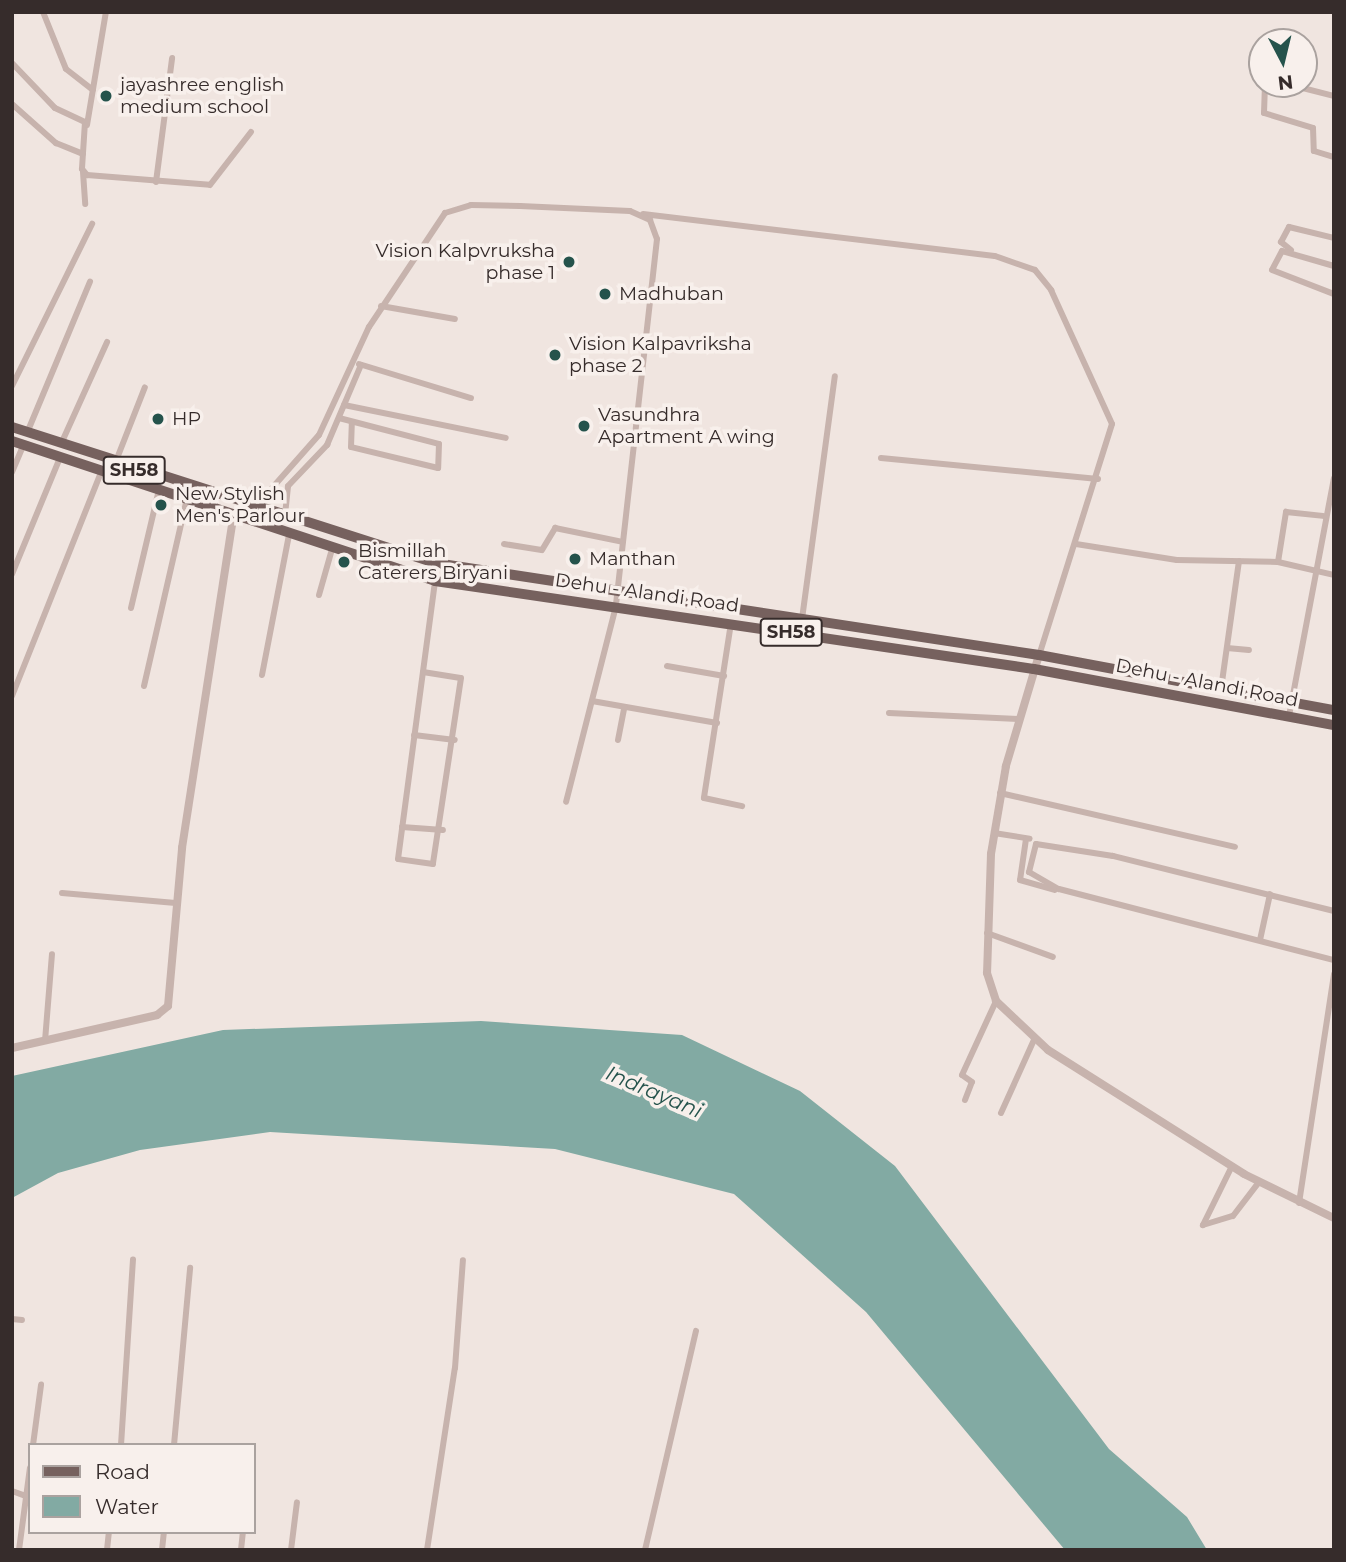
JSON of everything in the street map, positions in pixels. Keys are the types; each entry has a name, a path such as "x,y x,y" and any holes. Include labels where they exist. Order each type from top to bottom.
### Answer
{"main road":[{"name":"Dehu - Alandi Road","path":"12,427 115,463 435,563 1038,655 1334,710"},
{"name":"Dehu - Alandi Road","path":"18,443 100,475 435,581 1034,668 1334,725"}],"street":[{"path":"43,12 66,69 93,90"},
{"path":"85,204 83,154 106,12"},
{"path":"156,182 172,58"},
{"path":"12,63 48,103 87,125"},
{"path":"1265,98 1264,113 1313,128 1314,151 1334,157"},
{"path":"12,104 56,143 83,154"},
{"path":"83,172 156,182 214,183 251,132"},
{"path":"252,522 258,508 313,444 351,362 419,244 454,208 640,214 995,256 1035,270 1108,406 1112,425 1098,479 1018,719 1000,793 994,833 987,973 996,1001 1034,1041 1259,1182 1334,1218"},
{"path":"566,802 617,606 657,239 640,214"},
{"path":"12,386 92,224"},
{"path":"1334,238 1289,227 1282,242 1334,264"},
{"path":"1334,264 1282,251 1272,270 1334,294"},
{"path":"27,433 90,282"},
{"path":"381,306 454,319"},
{"path":"61,444 107,342"},
{"path":"351,362 471,398"},
{"path":"285,517 288,486 327,445 361,365"},
{"path":"802,619 835,376"},
{"path":"115,463 145,387"},
{"path":"344,405 506,438"},
{"path":"339,418 439,444 438,468 351,447 352,422"},
{"path":"12,472 18,443"},
{"path":"881,457 1098,479"},
{"path":"12,574 60,460"},
{"path":"12,696 100,475"},
{"path":"1289,716 1312,569 1334,478"},
{"path":"131,608 158,494"},
{"path":"144,686 186,503"},
{"path":"1278,562 1286,512 1323,516"},
{"path":"12,1048 157,1015 168,1006 176,903 233,517"},
{"path":"504,544 542,550 555,528 623,542"},
{"path":"262,674 289,535"},
{"path":"1076,544 1147,557 1278,562 1334,575"},
{"path":"319,595 332,549"},
{"path":"1221,689 1239,561"},
{"path":"423,672 461,678 443,830 433,864 398,859 435,581"},
{"path":"731,623 704,798 742,806"},
{"path":"1227,648 1249,650"},
{"path":"667,666 724,676"},
{"path":"592,701 717,723"},
{"path":"618,740 624,708"},
{"path":"889,713 1018,719"},
{"path":"414,734 455,740"},
{"path":"1000,793 1235,847"},
{"path":"402,827 443,830"},
{"path":"994,833 1028,839 1020,880 1334,960"},
{"path":"1059,889 1031,878 1036,844 1269,894 1334,911"},
{"path":"62,893 176,903"},
{"path":"1260,940 1269,894"},
{"path":"987,933 1053,957"},
{"path":"45,1041 52,954"},
{"path":"1299,1203 1334,974"},
{"path":"965,1100 972,1082 962,1075 996,1001"},
{"path":"1001,1113 1034,1041"},
{"path":"1232,1166 1206,1213 1203,1225 1220,1223 1243,1207 1259,1182"},
{"path":"1206,1213 1220,1223"},
{"path":"121,1443 133,1259"},
{"path":"427,1550 455,1368 463,1260"},
{"path":"174,1443 190,1268"},
{"path":"12,1319 22,1320"},
{"path":"645,1550 696,1331"},
{"path":"33,1443 41,1385"},
{"path":"19,1550 28,1482"},
{"path":"12,1491 26,1496"},
{"path":"291,1550 297,1502"}],"water":[{"name":"Indrayani","path":"481,1021 682,1035 800,1091 895,1166 1109,1449 1187,1517 1207,1550 1065,1550 866,1312 734,1194 555,1149 270,1132 140,1150 58,1173 12,1198 12,1076 223,1030"}],"place":[{"name":"jayashree english medium school","path":"106,96"},
{"name":"Vision Kalpvruksha phase 1","path":"569,262"},
{"name":"Madhuban","path":"605,294"},
{"name":"Vision Kalpavriksha phase 2","path":"555,355"},
{"name":"HP","path":"158,419"},
{"name":"Vasundhra Apartment A wing","path":"584,426"},
{"name":"New Stylish Men's Parlour","path":"161,505"},
{"name":"Manthan","path":"575,559"},
{"name":"Bismillah Caterers Biryani","path":"344,562"}]}
